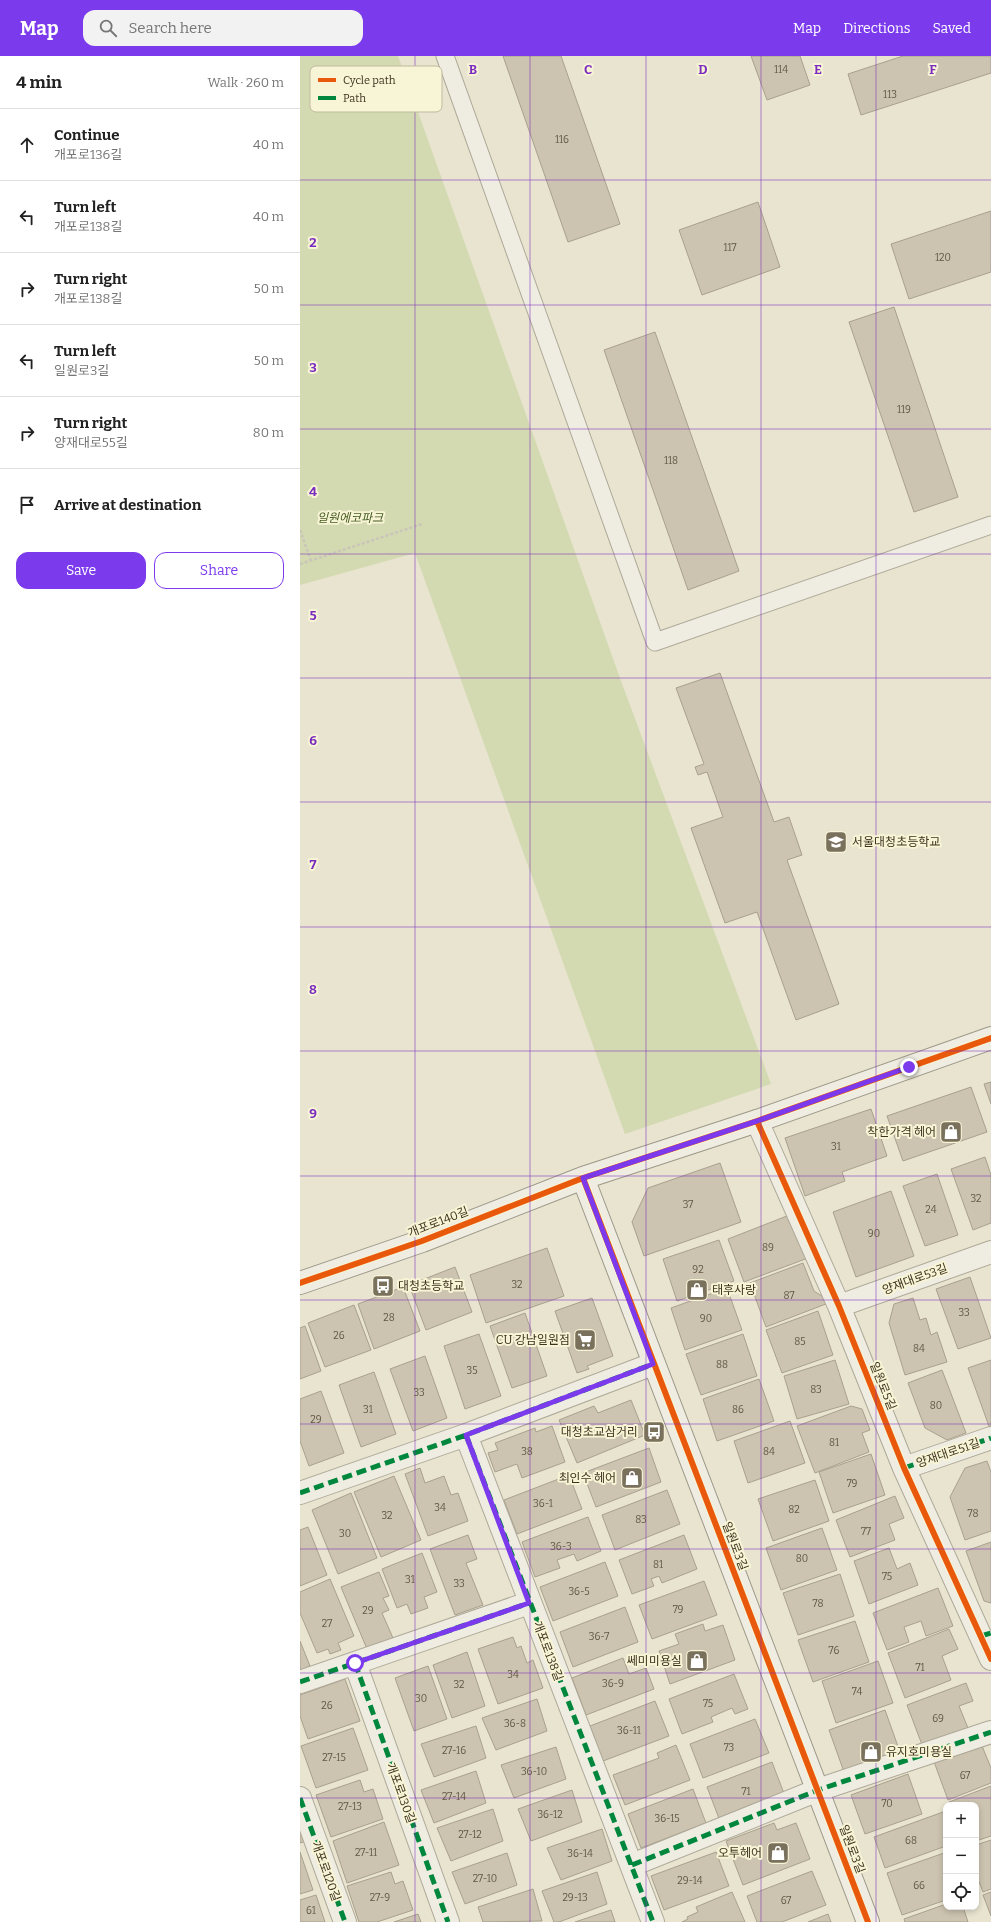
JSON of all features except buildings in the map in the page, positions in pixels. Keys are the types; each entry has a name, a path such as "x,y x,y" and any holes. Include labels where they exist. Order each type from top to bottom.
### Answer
{"street":[{"name":"개포로140길","path":"300,1283 422,1241 583,1178 757,1121 991,1038"},
{"name":"일원로5길","path":"757,1121 839,1306 904,1468 986,1635 991,1660"},
{"name":"일원로3길","path":"583,1178 868,1922"},
{"name":"양재대로53길","path":"839,1306 991,1252"},
{"path":"300,1493 466,1435 653,1364"},
{"name":"개포로138길","path":"466,1435 529,1603 653,1922"},
{"name":"양재대로51길","path":"904,1468 991,1438"},
{"path":"300,1682 529,1603"},
{"name":"개포로130길","path":"355,1663 448,1922"},
{"path":"632,1865 818,1790 991,1732"},
{"name":"개포로120길","path":"300,1798 345,1922"}],"lane":[{"path":"445,56 655,642 991,526"}],"path":[{"path":"300,564 422,524"},
{"path":"300,530 311,561"}],"green space":[{"name":"일원에코파크","path":"300,56 398,56 402,66 310,66 310,112 418,112 621,681 771,1084 625,1134 415,553 300,585"}],"marked path":[{"path":"300,1493 466,1435 653,1364"},
{"path":"466,1435 653,1922"},
{"path":"904,1468 991,1438"},
{"path":"300,1682 529,1603"},
{"path":"981,1636 991,1633"},
{"path":"355,1663 448,1922"},
{"path":"632,1865 818,1790 991,1732"},
{"path":"300,1798 345,1922"}],"cycle path":[{"path":"300,1283 422,1241 583,1178 757,1121 991,1038"},
{"path":"757,1121 839,1306 904,1468 991,1659"},
{"path":"583,1178 868,1922"}],"place":[{"name":"서울대청초등학교","path":"836,842"},
{"name":"착한가격 헤어","path":"951,1132"},
{"name":"대청초등학교","path":"383,1286"},
{"name":"태후사랑","path":"697,1290"},
{"name":"CU 강남일원점","path":"585,1340"},
{"name":"대청초교삼거리","path":"654,1432"},
{"name":"최인수 헤어","path":"632,1478"},
{"name":"쎄미미용실","path":"697,1661"},
{"name":"유지호미용실","path":"871,1752"},
{"name":"오투헤어","path":"778,1853"}],"route":[{"path":"355,1663 529,1603 466,1435 653,1364 583,1178 757,1121 909,1067"}]}
